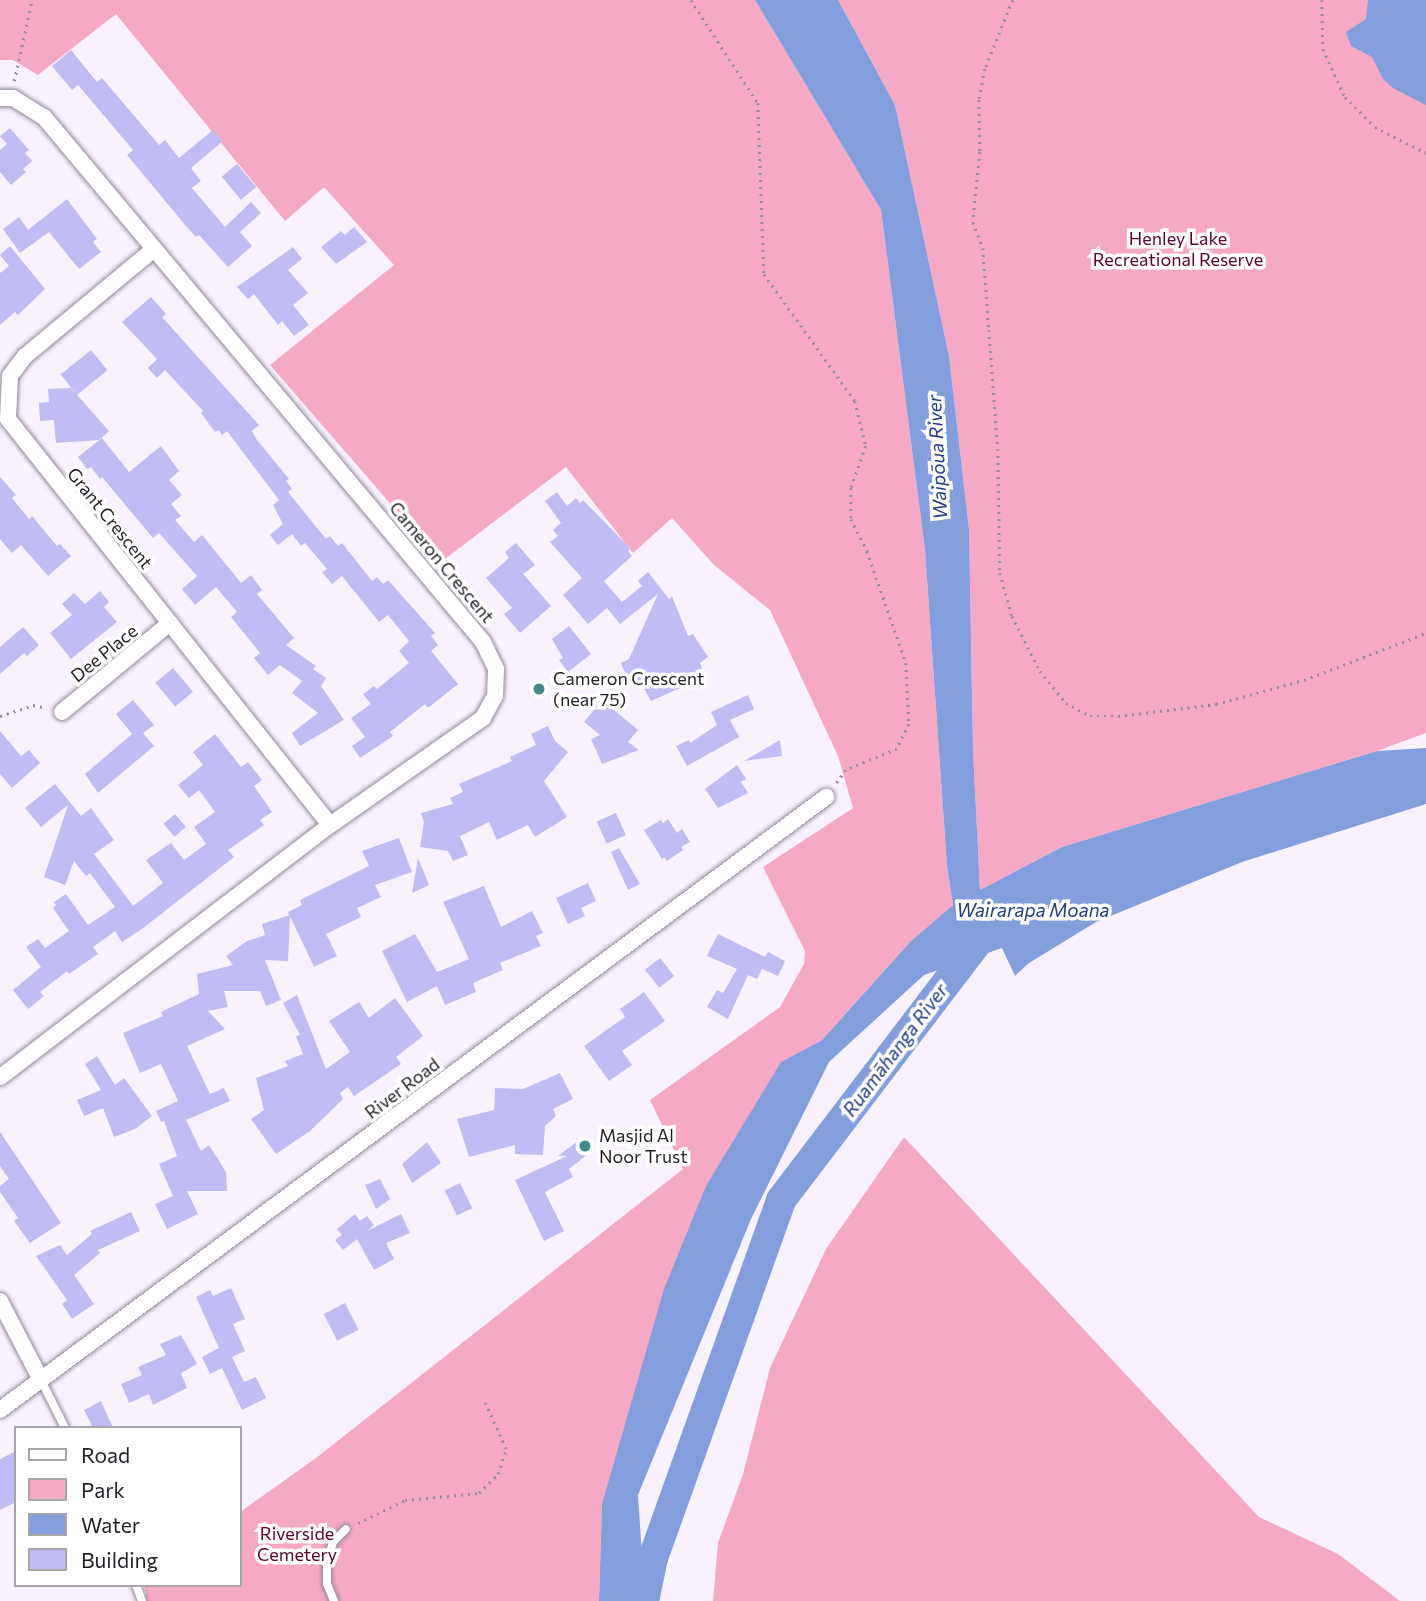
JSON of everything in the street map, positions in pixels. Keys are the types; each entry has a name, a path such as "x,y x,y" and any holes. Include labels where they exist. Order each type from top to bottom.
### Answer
{"street":[{"name":"Cameron Crescent","path":"0,1077 330,825 483,718 495,696 496,669 483,642 44,117 5,98"},
{"name":"Grant Crescent","path":"154,249 25,356 10,376 8,419 330,825"},
{"name":"Dee Place","path":"62,712 170,623"},
{"name":"River Road","path":"0,1410 826,797"},
{"path":"0,1301 41,1380"}],"lane":[{"path":"41,1380 64,1426"},
{"path":"334,1601 327,1584 327,1563 333,1542 346,1529"}],"path":[{"path":"5,98 32,0"},
{"path":"691,0 758,103 764,274 855,401 866,446 851,488 851,519 867,551 906,663 909,724 897,749 846,770 826,797"},
{"path":"1013,0 985,69 979,100 980,152 973,222 983,248 992,371 1000,573 1012,616 1040,671 1066,703 1090,716 1118,716 1216,704 1267,691 1304,680 1426,633"},
{"path":"1322,0 1324,49 1345,97 1375,127 1426,153"},
{"path":"0,716 33,705 62,712"},
{"path":"346,1529 405,1500 479,1493 498,1474 506,1450 485,1403"}],"green space":[{"name":"Riverside Cemetery","path":"0,0 755,0 881,210 925,550 947,866 953,905 911,941 822,1040 781,1062 602,1504 599,1601 137,1601 146,1595 144,1587 242,1587 242,1511 316,1458 683,1169 650,1100 780,1007 804,964 805,951 763,867 853,808 838,756 770,610 714,565 672,518 633,553 566,467 441,562 270,365 394,265 324,187 285,221 116,14 38,75 13,60 0,60"},
{"name":"Henley Lake Recreational Reserve","path":"838,0 1426,0 1426,733 1377,751 1062,847 980,890 973,750 969,529 949,356 895,105"},
{"path":"904,1137 1259,1517 1338,1554 1400,1601 713,1601 718,1543 743,1474 770,1368 826,1249"}],"water":[{"name":"Wairarapa Moana","path":"755,0 838,0 895,105 949,356 969,529 973,750 980,890 1062,847 1377,751 1426,748 1426,804 1242,862 1096,922 1029,963 1015,976 1002,948 924,975 829,1062 751,1219 638,1495 645,1601 599,1601 602,1504 664,1289 706,1186 781,1062 822,1040 911,941 953,905 947,866 925,550 881,210"},
{"path":"1368,0 1426,0 1426,105 1393,88 1383,79 1372,57 1351,46 1346,32 1366,19"}],"building":[{"path":"71,50 97,82 102,78 159,145 165,140 179,158 213,130 223,141 191,168 201,181 192,188 225,227 251,202 261,213 240,232 252,246 228,267 199,235 196,237 186,226 127,155 133,150 78,85 72,90 52,66"},
{"path":"10,128 29,150 25,153 32,161 23,169 26,172 11,185 0,172 0,150 7,144 0,136"},
{"path":"237,164 256,187 241,200 222,177"},
{"path":"67,199 97,239 93,242 101,252 79,269 49,232 20,253 3,229 19,217 28,230"},
{"path":"354,227 367,242 336,264 321,247 341,231 345,235"},
{"path":"10,246 45,289 18,315 15,312 0,325 0,273 9,266 0,255"},
{"path":"293,247 302,259 288,270 308,293 293,305 309,325 294,336 282,321 278,325 254,294 248,299 237,287"},
{"path":"151,297 166,314 162,317 259,425 252,431 257,440 289,479 286,481 292,489 288,492 326,539 330,536 338,546 342,543 372,581 377,577 383,584 388,580 435,633 431,636 438,645 431,651 458,684 428,708 425,704 390,732 393,736 360,758 352,746 365,737 351,718 371,704 363,694 374,686 377,689 409,663 399,651 409,641 388,615 379,622 342,576 332,584 322,572 327,569 305,543 301,546 292,534 278,545 270,535 283,524 273,505 279,500 227,431 222,435 219,430 215,432 201,413 203,411 165,370 157,378 148,368 157,359 122,322"},
{"path":"91,350 107,370 77,395 61,375"},
{"path":"71,388 109,431 99,440 56,443 54,420 40,421 39,403 49,402 48,389"},
{"path":"102,438 129,472 161,446 179,471 169,480 182,495 171,504 181,516 175,520 194,542 202,535 241,583 251,575 262,590 257,594 294,638 286,645 316,666 313,669 326,678 321,686 344,720 300,746 292,733 318,713 292,693 302,681 280,665 268,675 254,658 260,653 231,617 237,612 216,587 195,605 182,589 197,576 159,533 153,538 102,477 100,479 91,467 87,469 78,457"},
{"path":"0,477 16,495 12,498 29,519 32,516 57,546 60,544 71,556 48,576 21,545 12,553 0,539"},
{"path":"557,492 567,506 576,498 580,503 583,500 630,548 628,551 632,556 604,581 622,602 642,586 638,581 648,572 669,599 672,596 688,636 693,634 708,657 700,663 705,677 651,701 639,680 630,684 621,663 629,659 658,594 620,624 607,608 588,624 563,595 582,578 550,542 558,536 553,530 561,523 545,501"},
{"path":"516,543 535,565 523,574 551,606 520,633 504,614 512,608 486,578 509,558 505,552"},
{"path":"100,591 109,602 104,607 117,622 71,659 50,633 72,615 62,604 74,593 85,604"},
{"path":"569,626 591,654 568,672 559,660 563,658 552,639"},
{"path":"23,627 39,645 27,656 24,653 0,674 0,647"},
{"path":"173,668 193,692 175,707 155,683"},
{"path":"748,695 754,709 730,720 739,737 687,766 676,746 689,740 690,743 717,725 711,712"},
{"path":"133,700 154,725 143,733 154,746 98,793 85,774 132,734 116,714"},
{"path":"602,700 638,730 628,742 639,750 602,764 591,739 600,735 584,722"},
{"path":"548,726 555,741 568,752 544,781 567,817 535,837 528,825 497,840 489,822 460,836 468,855 453,861 448,851 420,847 424,822 421,813 453,804 450,798 463,792 459,784 512,761 510,757 536,745 531,734"},
{"path":"0,731 21,756 29,750 40,763 12,788 0,774"},
{"path":"215,734 241,767 248,762 262,780 254,786 272,812 260,820 264,825 228,850 234,857 142,929 122,942 115,931 93,947 98,954 69,974 67,971 40,992 44,996 28,1009 13,990 41,967 26,947 38,939 45,948 69,931 53,908 56,905 54,902 66,894 88,925 115,907 90,873 86,876 74,861 65,885 44,877 68,805 41,827 25,808 55,784 81,816 91,808 114,840 94,854 133,906 163,883 146,860 171,843 184,860 206,844 194,827 215,812 199,790 189,798 178,785 203,765 193,752"},
{"path":"780,740 782,756 744,761"},
{"path":"737,765 746,779 741,782 748,793 718,808 705,789"},
{"path":"616,813 626,835 607,843 597,822"},
{"path":"175,814 186,827 174,837 164,824"},
{"path":"668,819 677,833 682,829 690,842 667,861 664,857 662,859 644,830"},
{"path":"399,838 412,872 375,885 381,897 357,908 361,917 326,934 337,956 314,967 288,912 302,905 300,900 369,866 362,851"},
{"path":"619,848 640,884 628,890 611,852"},
{"path":"418,858 429,885 412,893"},
{"path":"588,883 596,901 581,908 585,916 568,924 556,898"},
{"path":"484,886 501,927 532,911 543,933 536,936 541,946 500,963 503,970 473,983 476,992 445,1005 437,986 407,1002 382,951 415,934 437,972 469,959 443,902"},
{"path":"290,915 288,961 265,960 281,1000 266,1006 260,991 224,991 228,1007 208,1011 225,1029 187,1046 210,1094 224,1088 230,1101 186,1120 201,1151 209,1145 226,1172 227,1191 187,1191 198,1214 167,1229 155,1204 173,1196 159,1164 177,1156 164,1121 161,1122 156,1111 178,1101 161,1064 140,1073 123,1033 163,1016 161,1012 199,994 197,974 233,965 226,956 247,941 265,935 262,924"},
{"path":"718,934 765,957 768,952 785,961 778,976 762,969 757,979 748,975 728,1019 707,1007 717,990 723,993 737,969 707,956"},
{"path":"660,958 674,976 659,988 645,970"},
{"path":"644,992 665,1021 622,1051 632,1065 609,1081 584,1046 625,1017 620,1009"},
{"path":"297,995 326,1069 350,1052 329,1021 359,1002 369,1018 395,998 423,1036 396,1057 401,1064 354,1096 348,1087 340,1093 343,1099 310,1131 276,1154 251,1119 264,1110 256,1078 288,1066 285,1061 303,1054 296,1036 300,1035 283,1003"},
{"path":"97,1056 115,1085 124,1078 152,1116 135,1129 114,1137 103,1108 84,1116 77,1100 101,1090 85,1064"},
{"path":"560,1073 573,1099 553,1109 556,1116 545,1126 543,1155 515,1154 515,1145 469,1157 457,1119 494,1110 495,1088 523,1089"},
{"path":"0,1132 61,1223 30,1243 14,1221 18,1218 0,1192 0,1186 9,1179 0,1166"},
{"path":"582,1138 592,1151 569,1169 573,1177 545,1192 564,1231 544,1241 515,1180 567,1156 558,1156"},
{"path":"427,1142 441,1163 412,1183 402,1164"},
{"path":"380,1179 390,1199 376,1209 365,1185"},
{"path":"460,1183 472,1208 457,1216 445,1190"},
{"path":"131,1212 140,1231 98,1250 100,1253 74,1275 94,1304 72,1319 62,1304 67,1300 36,1256 60,1245 67,1255 92,1234 90,1231"},
{"path":"355,1214 360,1221 367,1216 374,1225 367,1231 401,1214 410,1233 386,1243 394,1259 374,1270 357,1239 343,1250 335,1240 342,1235 337,1229"},
{"path":"231,1288 245,1319 233,1324 245,1351 232,1357 244,1382 256,1377 266,1398 242,1410 222,1368 210,1374 202,1357 219,1348 196,1297 210,1290 213,1296"},
{"path":"345,1303 359,1330 337,1341 324,1314"},
{"path":"181,1335 197,1364 181,1373 187,1388 153,1405 149,1394 129,1403 121,1384 142,1375 138,1367 166,1355 160,1344"},
{"path":"101,1401 112,1426 92,1426 84,1410"},
{"path":"14,1452 14,1503 0,1510 0,1459"}],"waterway":[{"name":"Ruamāhanga River","path":"644,1601 653,1558 781,1200 980,939 990,936"}],"place":[{"name":"Cameron Crescent (near 75)","path":"539,689"},
{"name":"Masjid Al Noor Trust","path":"585,1146"}],"water label":[{"name":"Waipōua River","path":"937,457"}]}
